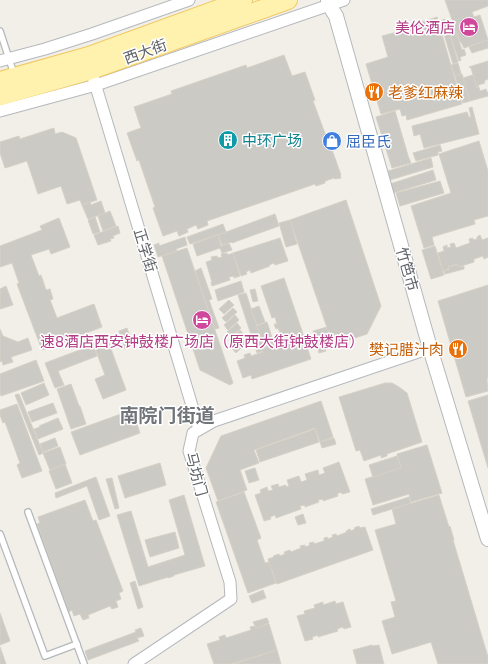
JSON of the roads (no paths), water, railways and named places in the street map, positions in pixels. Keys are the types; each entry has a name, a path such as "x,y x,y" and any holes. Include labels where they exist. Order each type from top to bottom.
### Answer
{"main road":[{"name":"西大街","path":"7,79 89,56 243,0"},
{"name":"西大街","path":"0,96 93,78 288,0"}],"street":[{"path":"5,60 92,34 189,0"},
{"path":"0,111 93,78 329,3 344,0"},
{"name":"竹笆市","path":"329,3 336,16 430,348 488,539"},
{"name":"正学街","path":"93,78 200,429"},
{"name":"马坊门","path":"134,664 231,599 230,582 189,451 193,433 214,421 430,348"}],"lane":[{"path":"0,31 7,79"},
{"path":"28,512 84,664"},
{"path":"0,534 45,656 77,644"}],"place":[{"name":"美伦酒店","path":"469,27"},
{"name":"老爹红麻辣","path":"374,92"},
{"name":"中环广场","path":"228,140"},
{"name":"屈臣氏","path":"332,141"},
{"name":"速8酒店西安钟鼓楼广场店（原西大街钟鼓楼店）","path":"202,320"},
{"name":"樊记腊汁肉","path":"458,349"}],"district":[{"name":"南院门街道","path":"167,414"}]}
